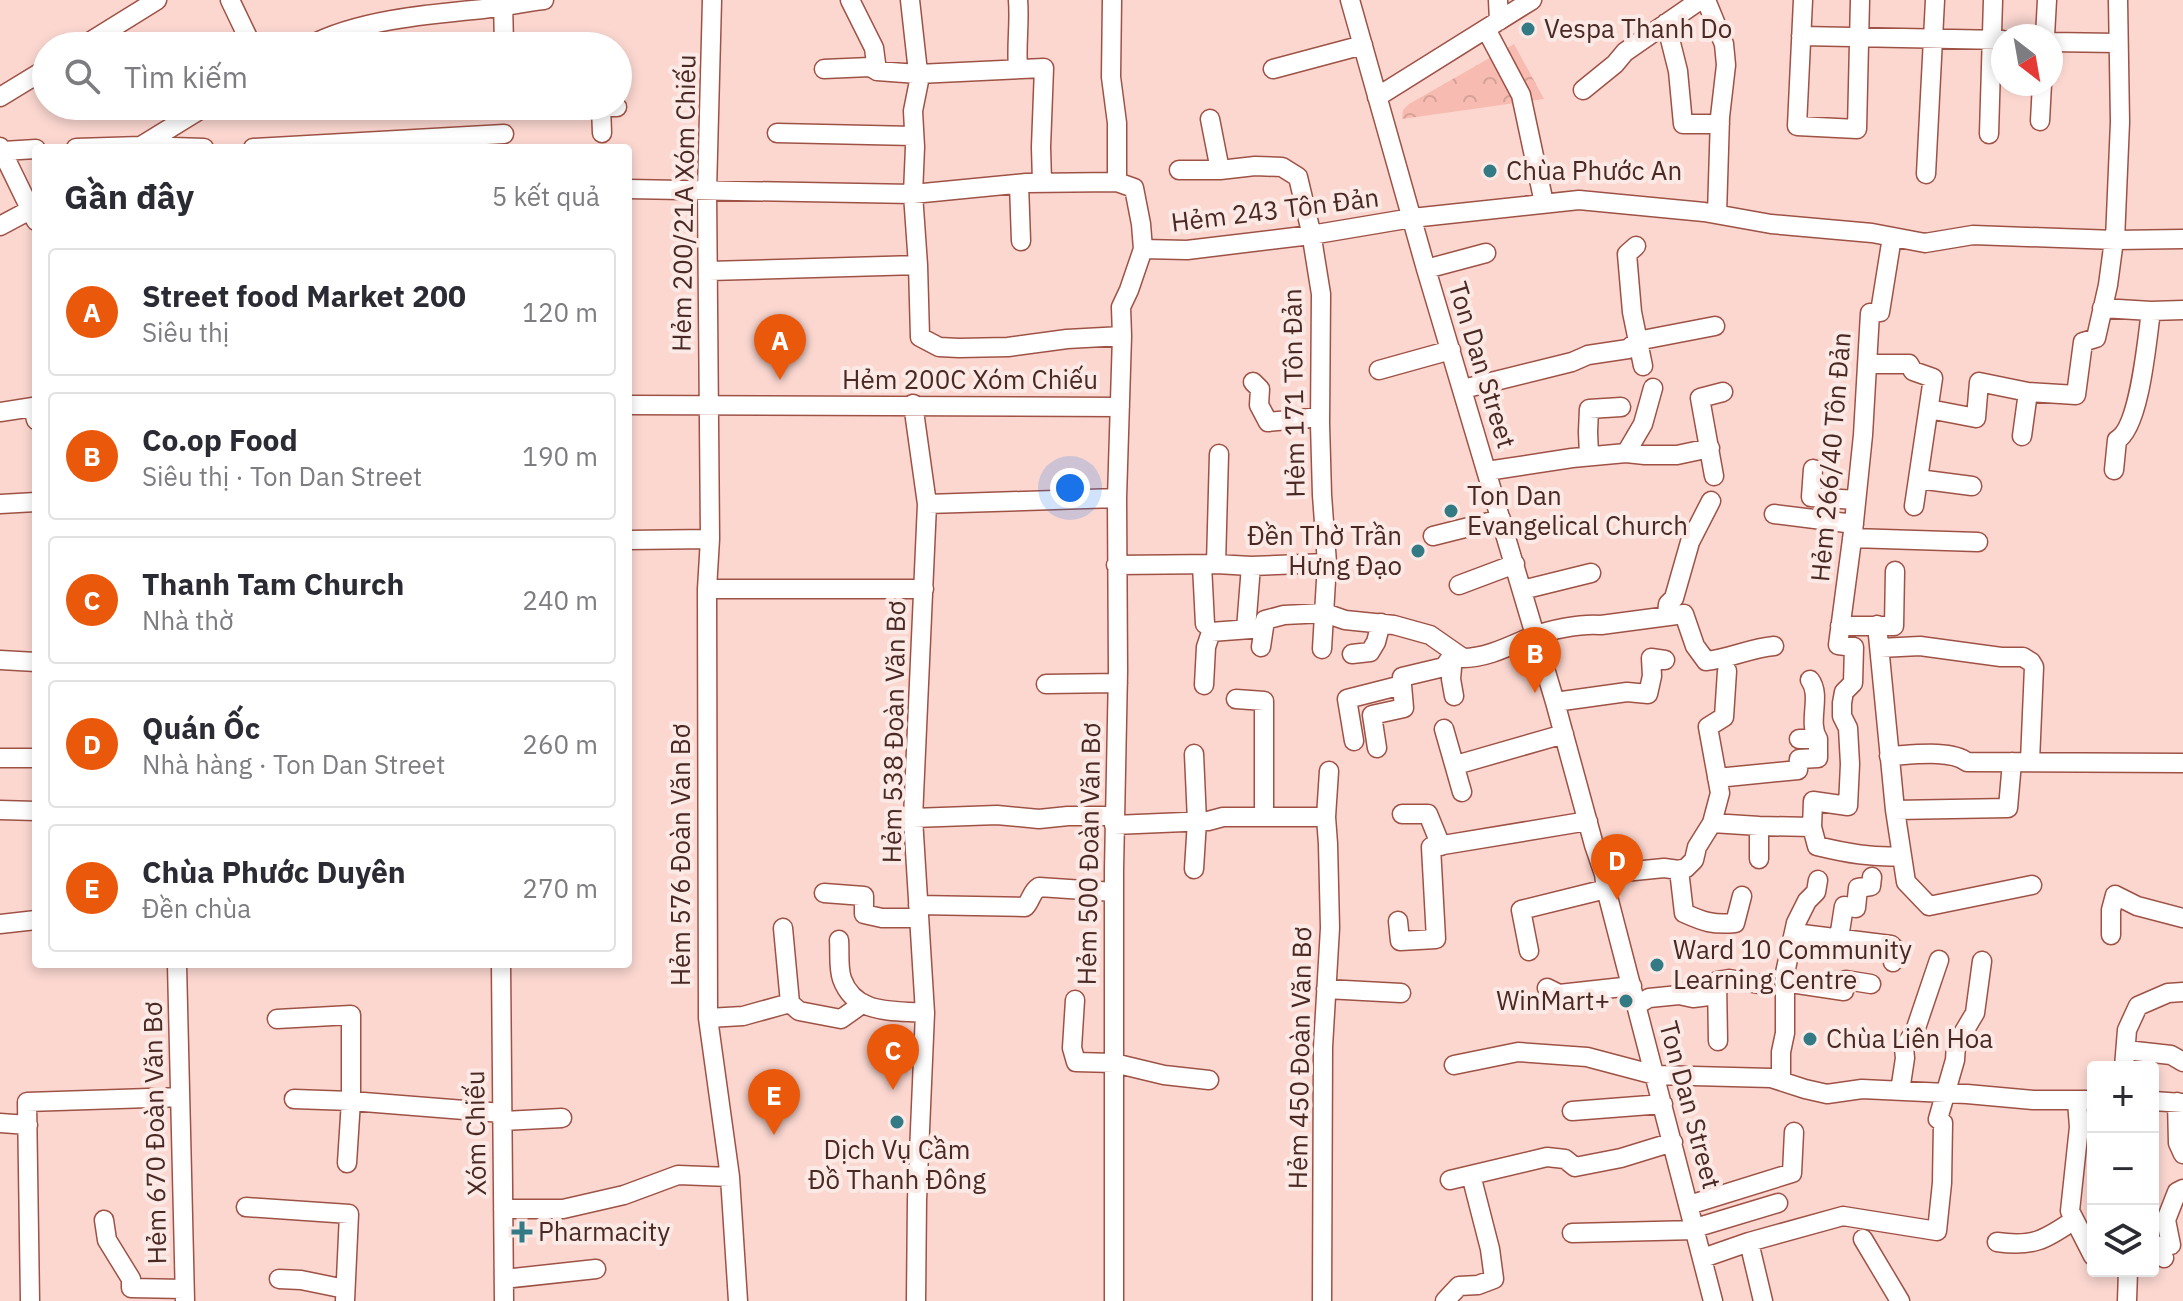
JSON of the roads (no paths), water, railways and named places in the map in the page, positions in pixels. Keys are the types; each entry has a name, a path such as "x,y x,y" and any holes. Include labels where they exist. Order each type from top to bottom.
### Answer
{"street":[{"path":"106,32 157,0"},
{"path":"230,0 245,32"},
{"path":"345,32 455,10 486,9 504,2 544,0"},
{"name":"Hẻm 200/21A Xóm Chiếu","path":"709,406 707,191 712,0"},
{"path":"850,0 869,36 877,71"},
{"path":"910,0 919,81 913,111 913,194 920,337 939,347 959,348 1008,347 1122,336"},
{"path":"1018,0 1018,69"},
{"path":"632,189 913,194 1042,182 1117,182 1117,123 1111,77 1112,0"},
{"name":"Ton Dan Street","path":"1350,0 1564,734 1713,1301"},
{"path":"1498,0 1492,25 1521,95 1544,203"},
{"path":"1377,97 1532,0"},
{"path":"1583,90 1625,52 1703,0 1724,44 1726,65 1720,124 1717,214"},
{"path":"1803,0 1797,126 1857,129 1860,0"},
{"path":"1926,174 1935,0"},
{"path":"1993,0 1995,24"},
{"path":"2046,24 2047,0"},
{"path":"1929,409 1976,418 1979,382 2028,392 2076,395 2083,342 2096,338 2114,240 2120,122 2118,0"},
{"path":"504,2 504,32"},
{"path":"1666,23 1678,71 1683,124 1720,124"},
{"path":"1801,36 1991,40"},
{"path":"2063,42 2117,43"},
{"path":"1273,69 1363,45"},
{"path":"824,69 870,67 877,71 918,74 1044,68 1042,182"},
{"path":"0,97 32,78"},
{"path":"1989,134 1992,96"},
{"path":"2040,121 2041,96"},
{"path":"1210,119 1220,170"},
{"path":"144,144 183,120"},
{"path":"396,144 504,141 504,120"},
{"path":"602,120 602,133"},
{"path":"777,133 914,136"},
{"path":"32,149 1,149 32,214"},
{"name":"Hẻm 171 Tôn Đản","path":"1179,170 1282,167 1298,177 1321,294 1320,417 1327,563 1322,649"},
{"name":"Hẻm 243 Tôn Đản","path":"1117,182 1134,188 1143,249 1121,307 1120,407"},
{"path":"1019,184 1021,241"},
{"name":"Hẻm 243 Tôn Đản","path":"1143,249 1187,250 1311,235 1412,218 1579,200 1717,214 1771,224 1849,230 1925,243 1973,235 2183,239"},
{"path":"0,226 32,216"},
{"name":"Hẻm 266/40 Tôn Đản","path":"1812,827 1813,801 1848,806 1848,728 1842,716 1842,703 1844,692 1853,683 1854,647 1838,645 1863,435 1870,313 1880,312 1892,237"},
{"path":"1636,246 1627,254 1632,312 1643,366"},
{"path":"1426,269 1486,253"},
{"path":"709,271 918,265"},
{"path":"2102,308 2183,310"},
{"path":"2114,470 2117,440 2125,436 2137,401 2151,311"},
{"path":"1463,389 1572,362 1588,355 1628,349 1637,341 1715,326"},
{"path":"1379,370 1451,350"},
{"path":"1867,364 1909,364 1913,371 1933,378 1914,506"},
{"path":"1253,382 1260,389 1259,405 1268,422 1320,417"},
{"path":"1626,453 1643,424 1653,388"},
{"path":"1714,476 1700,398 1723,392"},
{"path":"2022,436 2028,392"},
{"name":"Hẻm 538 Đoàn Văn Bơ","path":"913,404 927,504 913,818 925,1013 916,1301"},
{"name":"Hẻm 200C Xóm Chiếu","path":"632,405 1120,407"},
{"name":"Hẻm 576 Đoàn Văn Bơ","path":"709,406 708,1018 730,1177 738,1301"},
{"path":"0,412 32,407"},
{"name":"Hẻm 500 Đoàn Văn Bơ","path":"1114,1301 1114,821 1120,407"},
{"path":"1589,456 1589,409 1621,407"},
{"path":"1487,471 1589,456 1626,453 1677,455 1710,448"},
{"path":"1205,624 1219,454"},
{"path":"1813,469 1811,497 1856,500"},
{"path":"1918,479 1972,486"},
{"path":"927,504 1117,498"},
{"path":"1667,616 1668,604 1674,598 1690,542 1711,501"},
{"path":"0,504 32,502"},
{"path":"1774,514 1853,531 1978,542"},
{"path":"1433,536 1501,519"},
{"path":"632,540 710,539"},
{"path":"1116,565 1327,563"},
{"path":"1459,585 1515,564"},
{"path":"1251,566 1257,634"},
{"path":"1840,626 1894,626 1895,571"},
{"path":"1522,590 1591,573"},
{"path":"707,589 924,589"},
{"path":"1257,634 1265,620 1325,613 1345,620 1381,623 1430,635 1463,658 1483,656 1536,635 1589,624 1684,614 1695,646 1706,661 1774,646"},
{"path":"1352,654 1370,652 1381,623"},
{"path":"1877,625 1895,810 1906,882 1929,906 2032,885"},
{"path":"1204,685 1206,647 1211,632 1257,634"},
{"path":"1880,648 1920,646 2023,657 2034,667 2021,761 2008,808 1895,810"},
{"path":"1377,748 1372,715 1404,708 1402,677 1444,667 1454,653"},
{"path":"1454,653 1451,679 1454,696"},
{"path":"1555,702 1627,692 1648,694 1652,676 1651,658 1665,660"},
{"path":"0,660 32,662"},
{"path":"1529,951 1521,910 1605,882 1664,868 1686,868 1694,860 1697,847 1712,823 1720,793 1708,727 1724,717 1727,671"},
{"path":"1717,778 1798,770 1799,759 1818,758 1809,739 1814,731 1814,686 1810,680"},
{"path":"1046,684 1118,683"},
{"path":"1354,741 1347,699 1402,685"},
{"path":"1236,699 1264,701 1264,817"},
{"path":"1444,729 1462,792"},
{"path":"1456,765 1564,734"},
{"path":"1194,754 1197,821 1194,869"},
{"path":"1889,756 1960,756 1967,762 2183,763"},
{"path":"0,758 32,758"},
{"name":"Hẻm 450 Đoàn Văn Bơ","path":"1322,1301 1323,1047 1330,928 1326,817 1329,771"},
{"path":"0,810 32,811"},
{"path":"1398,921 1400,941 1436,939 1436,846 1428,814 1402,814"},
{"path":"913,818 997,815 1039,819 1068,816 1114,821 1197,821 1223,817 1326,817"},
{"path":"1436,846 1588,821"},
{"path":"1712,823 1812,827 1817,846 1883,857 1902,856"},
{"path":"1759,826 1759,859"},
{"path":"1679,870 1684,913 1700,920 1715,925 1735,923 1742,896"},
{"path":"1807,901 1856,908 1858,888 1871,886 1872,877"},
{"path":"1781,1080 1785,1033 1784,982 1796,923 1807,901 1816,892 1818,880"},
{"path":"824,893 864,896 864,914 882,918 919,912 1025,907 1039,887 1114,892"},
{"path":"2111,935 2111,910 2115,895 2137,906 2183,918"},
{"path":"1839,938 1844,906"},
{"path":"0,924 32,920"},
{"path":"783,928 790,1003 799,1011 841,1019 862,1004"},
{"path":"1794,933 1891,945 1896,950 1893,962"},
{"path":"839,940 841,977 852,998 870,1008 925,1013"},
{"path":"1900,1091 1904,1048 1915,1031 1939,960"},
{"path":"1703,1258 1843,1216 1937,1231 1943,1142 1943,1123 1938,1119 1955,1060 1956,1045 1975,1013 1982,961"},
{"name":"Hẻm 670 Đoàn Văn Bơ","path":"177,968 184,1295"},
{"name":"Xóm Chiếu","path":"501,968 504,1301"},
{"path":"1718,1041 1717,981 1729,979 1759,984"},
{"path":"1784,982 1844,991 1846,980 1871,984"},
{"path":"1547,988 1559,994 1632,986"},
{"path":"1326,989 1401,993"},
{"path":"2183,992 2168,993 2138,1006 2127,1030 2125,1058 2171,1055 2183,1062"},
{"path":"1637,1005 1649,998 1717,995"},
{"path":"1075,1000 1072,1048 1076,1062 1114,1063 1164,1075 1209,1080"},
{"path":"708,1018 743,1016 790,1003"},
{"path":"277,1019 351,1015 347,1163"},
{"path":"1454,1065 1518,1052 1587,1057 1655,1075 1771,1078 1827,1094 1862,1089 2033,1100 2085,1100 2070,1211 2087,1245"},
{"path":"30,1301 27,1102 180,1097"},
{"path":"294,1099 351,1101 502,1117 562,1118"},
{"path":"2159,1101 2180,1102 2178,1143 2183,1154"},
{"path":"1572,1111 1663,1104"},
{"path":"0,1123 28,1125"},
{"path":"1689,1205 1792,1173 1794,1132"},
{"path":"1450,1180 1547,1157 1565,1159 1575,1167 1621,1158 1673,1142"},
{"path":"503,1209 563,1209 624,1195 678,1175 730,1177"},
{"path":"1445,1301 1459,1286 1478,1285 1494,1279 1490,1249 1471,1175"},
{"path":"2163,1250 2166,1220 2177,1192 2183,1189"},
{"path":"1572,1233 1696,1229 1778,1203"},
{"path":"246,1207 349,1214 345,1295 301,1280 279,1279"},
{"path":"104,1220 107,1240 131,1279 131,1294 184,1295"},
{"path":"1997,1242 2018,1245 2047,1238 2074,1220"},
{"path":"1863,1239 1900,1301"},
{"path":"1749,1242 1763,1301"},
{"path":"504,1279 596,1269"},
{"path":"2127,1301 2128,1277"}],"place":[{"name":"Vespa Thanh Do","path":"1528,29"},
{"name":"Chùa Phước An","path":"1490,171"},
{"name":"Street food Market 200","path":"780,380"},
{"name":"Ton Dan Evangelical Church","path":"1451,511"},
{"name":"Đền Thờ Trần Hưng Đạo","path":"1418,551"},
{"name":"Co.op Food","path":"1535,693"},
{"name":"Quán Ốc","path":"1617,900"},
{"name":"Ward 10 Community Learning Centre","path":"1657,965"},
{"name":"WinMart+","path":"1626,1001"},
{"name":"Chùa Liên Hoa","path":"1810,1039"},
{"name":"Thanh Tam Church","path":"893,1090"},
{"name":"Dịch Vụ Cầm Đồ Thanh Đông","path":"897,1122"},
{"name":"Chùa Phước Duyên","path":"774,1135"},
{"name":"Pharmacity","path":"522,1232"}]}
